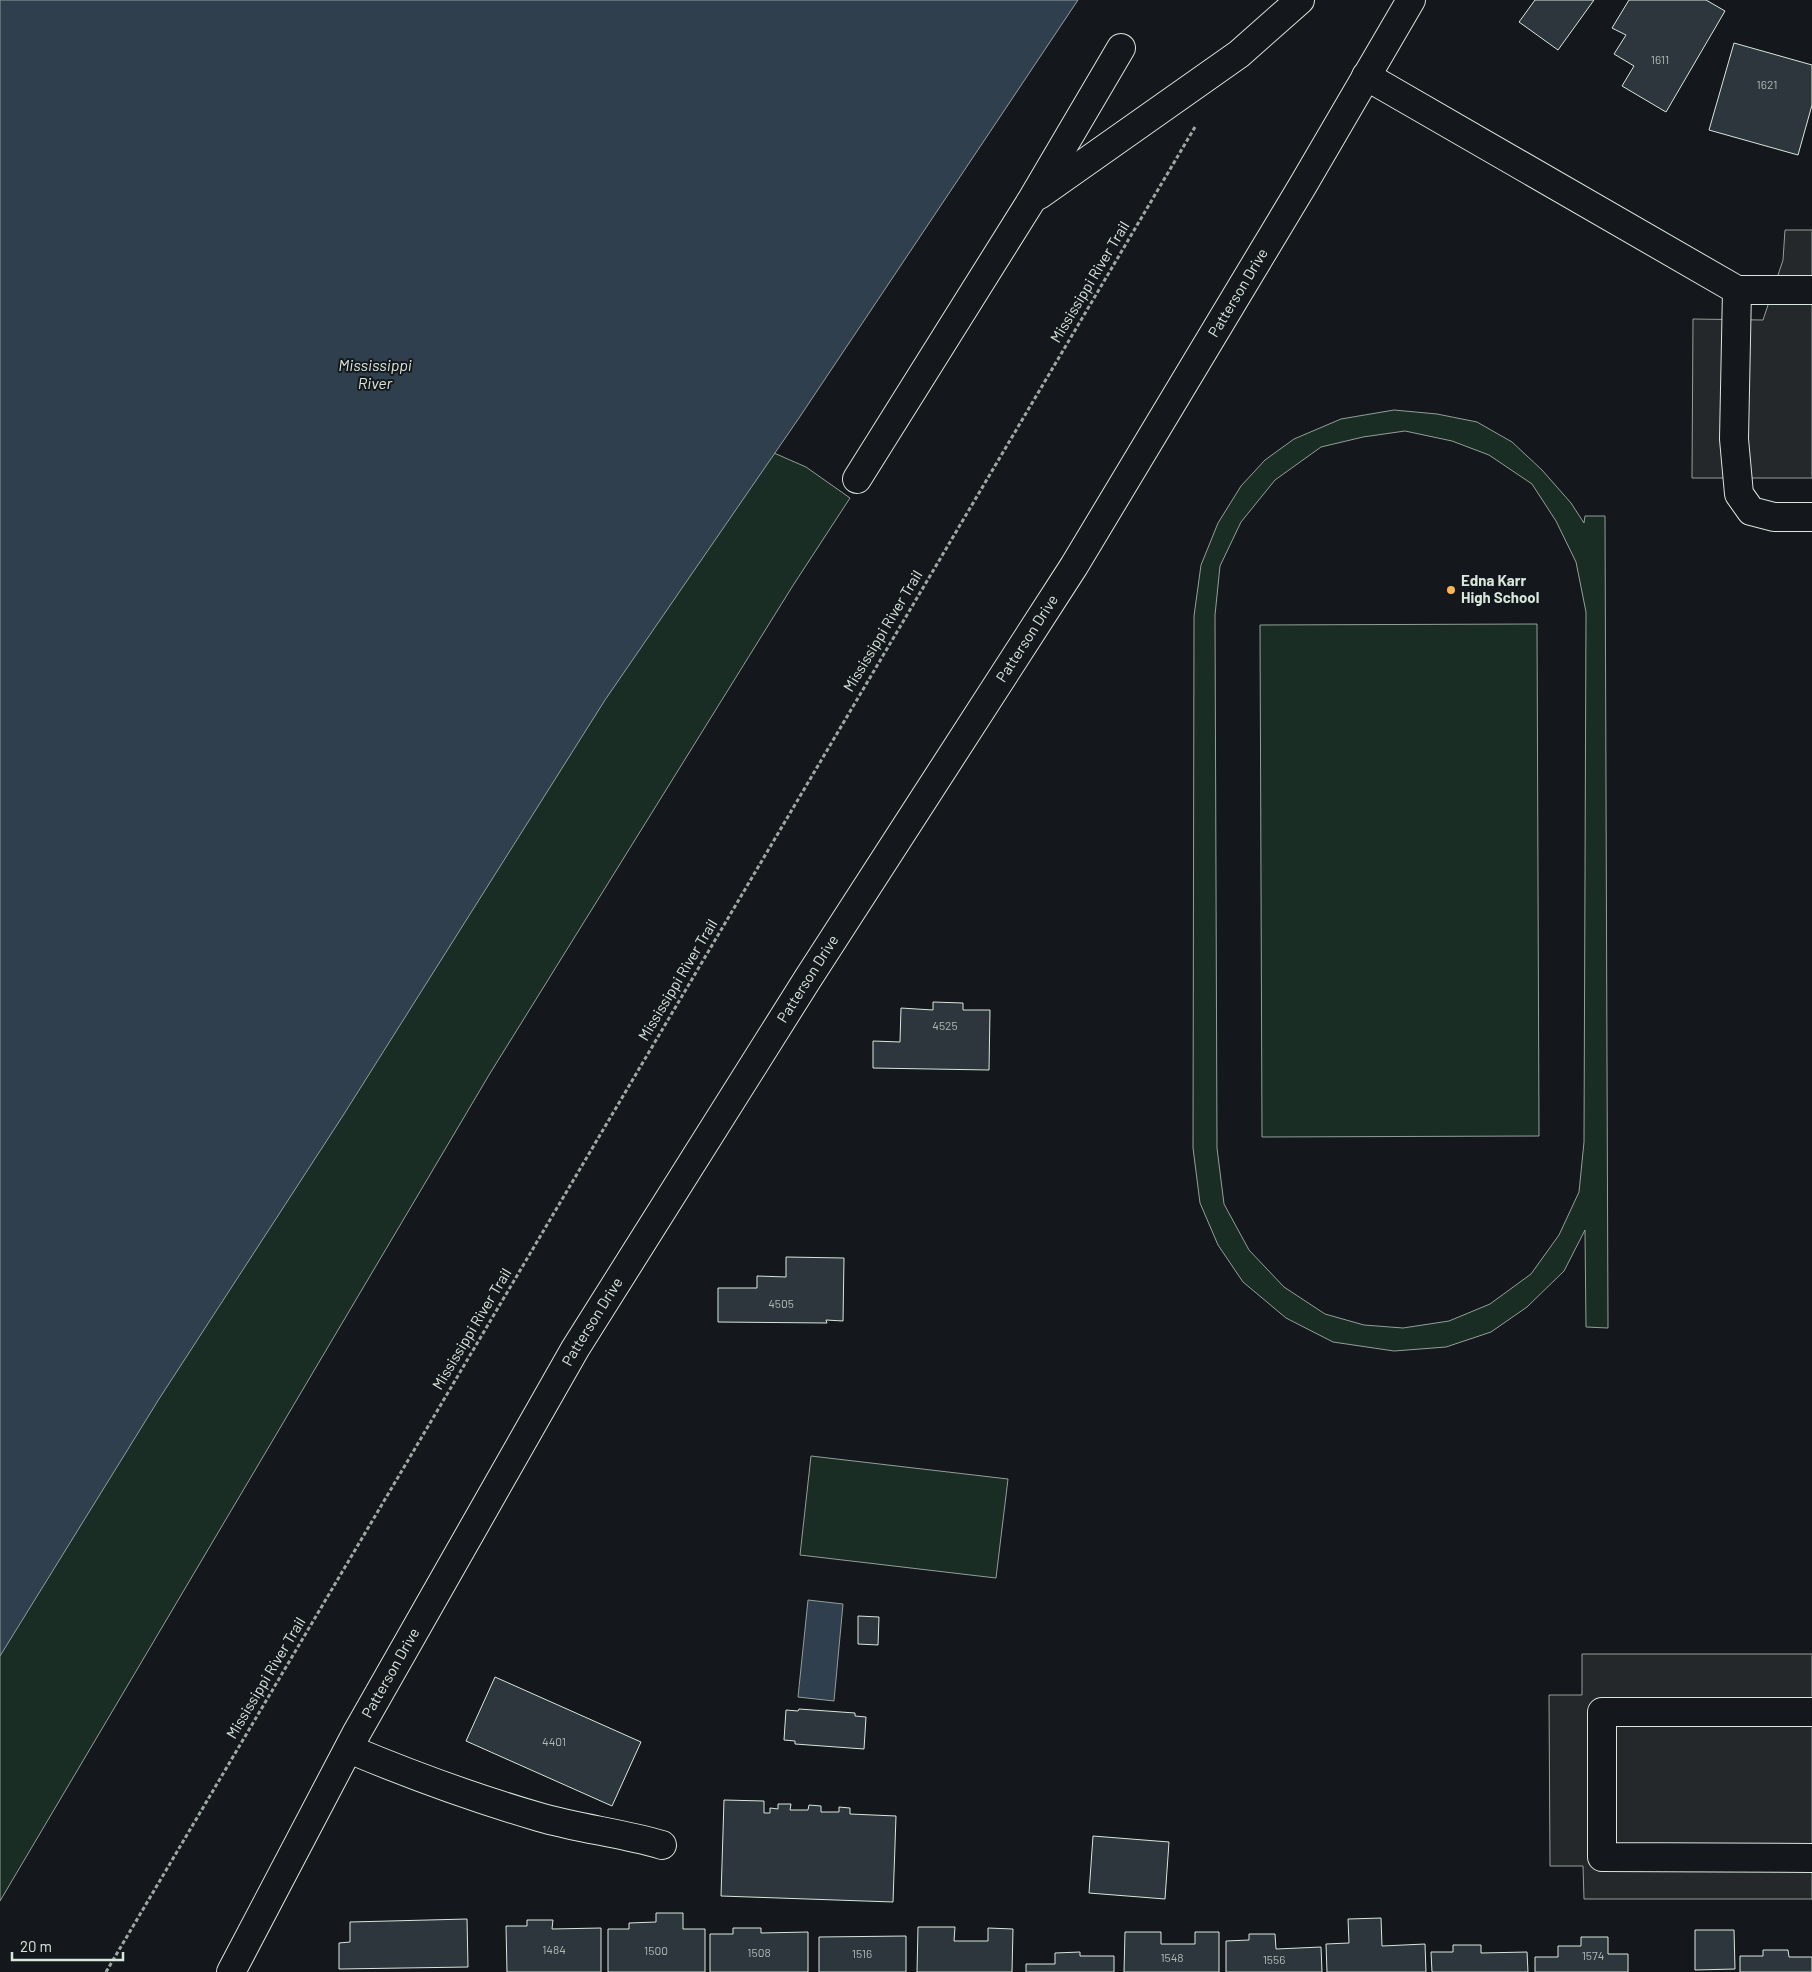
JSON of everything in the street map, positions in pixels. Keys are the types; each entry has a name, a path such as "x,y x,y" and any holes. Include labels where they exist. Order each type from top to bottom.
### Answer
{"street":[{"path":"1031,201 1239,54 1300,0"},
{"name":"Patterson Drive","path":"231,1972 348,1749 575,1349 806,980 1074,566 1411,0"},
{"path":"857,479 1031,201 1121,48"},
{"path":"1366,76 1737,290 1812,290"},
{"path":"1737,290 1734,439 1739,494 1750,510 1774,517 1812,517"},
{"path":"1812,1712 1602,1712 1602,1857 1812,1858"},
{"path":"348,1749 427,1781 541,1818 639,1838 662,1846"}],"path":[{"name":"Mississippi River Trail","path":"106,1972 1198,122"}],"green space":[{"path":"1394,410 1437,414 1477,422 1512,442 1542,470 1571,503 1584,523 1585,516 1605,516 1608,1328 1586,1327 1585,1230 1564,1271 1527,1307 1491,1332 1446,1347 1394,1351 1333,1342 1286,1318 1243,1282 1218,1245 1200,1203 1193,1148 1194,616 1201,565 1218,523 1241,486 1265,460 1294,439 1341,419","holes":["1405,431 1452,441 1489,455 1532,484 1556,521 1576,562 1586,612 1584,1142 1579,1192 1559,1235 1531,1274 1490,1304 1449,1321 1403,1328 1364,1325 1325,1314 1284,1287 1249,1250 1224,1204 1217,1148 1215,615 1220,566 1241,522 1275,480 1321,447 1363,437"]},
{"path":"758,446 806,467 850,498 792,587 489,1075 0,1901 0,1625"},
{"path":"1537,624 1539,1136 1262,1137 1260,625"},
{"path":"811,1456 1008,1479 996,1578 800,1555"}],"shaded area":[{"path":"1785,230 1812,230 1812,478 1692,478 1693,319 1763,320 1783,260"},
{"path":"1582,1654 1812,1654 1812,1899 1584,1899 1583,1866 1550,1866 1549,1695 1582,1695"}],"water":[{"name":"Mississippi River","path":"0,0 1078,0 799,418 605,700 344,1114 159,1399 0,1656"},
{"path":"808,1600 843,1604 834,1701 798,1697"}],"building":[{"path":"1535,0 1594,0 1558,50 1519,22"},
{"path":"1629,0 1706,0 1725,11 1666,112 1622,86 1634,66 1614,54 1626,35 1612,28"},
{"path":"1734,43 1812,65 1812,105 1798,155 1709,130"},
{"path":"933,1002 963,1003 963,1010 990,1010 989,1070 873,1068 873,1041 900,1042 901,1008 933,1010"},
{"path":"786,1257 844,1258 843,1321 826,1320 827,1323 718,1322 718,1288 757,1288 757,1276 786,1277"},
{"path":"858,1616 879,1617 878,1645 858,1644"},
{"path":"495,1677 641,1742 612,1806 466,1741"},
{"path":"799,1709 855,1713 855,1716 866,1717 864,1749 795,1744 795,1741 784,1740 786,1710 798,1711"},
{"path":"724,1800 764,1801 764,1813 770,1813 770,1808 778,1809 778,1804 791,1804 790,1810 808,1810 809,1805 821,1806 821,1812 839,1812 839,1807 850,1808 850,1814 896,1816 893,1902 721,1896"},
{"path":"1093,1836 1169,1842 1165,1899 1089,1893"},
{"path":"656,1913 683,1913 683,1929 705,1929 705,1972 608,1972 608,1929 629,1929 629,1923 656,1922"},
{"path":"1381,1918 1382,1946 1425,1944 1426,1972 1327,1972 1326,1944 1349,1943 1348,1919"},
{"path":"467,1919 468,1967 339,1969 339,1943 350,1942 350,1922"},
{"path":"527,1920 553,1920 552,1929 601,1928 601,1972 507,1972 506,1926 527,1926"},
{"path":"918,1927 955,1927 954,1941 988,1941 988,1928 1013,1929 1012,1972 917,1972"},
{"path":"733,1928 761,1928 761,1933 808,1932 808,1972 710,1972 710,1934 733,1934"},
{"path":"1695,1930 1734,1930 1735,1969 1695,1970"},
{"path":"1125,1932 1161,1932 1161,1944 1195,1944 1195,1932 1219,1932 1219,1972 1124,1972"},
{"path":"1249,1934 1275,1934 1276,1949 1321,1947 1322,1972 1226,1972 1226,1941 1249,1940"},
{"path":"906,1936 906,1972 819,1972 819,1937"},
{"path":"1581,1937 1608,1937 1608,1954 1628,1954 1628,1972 1535,1972 1535,1957 1558,1957 1558,1946 1581,1946"},
{"path":"1453,1945 1481,1945 1481,1953 1527,1952 1528,1972 1432,1972 1431,1952 1453,1952"},
{"path":"1763,1950 1788,1950 1789,1957 1812,1957 1812,1972 1740,1972 1740,1956 1763,1956"},
{"path":"1080,1952 1080,1956 1114,1956 1114,1972 1026,1972 1026,1964 1055,1964 1055,1953"}],"place":[{"name":"Edna Karr High School","path":"1451,590"}]}
